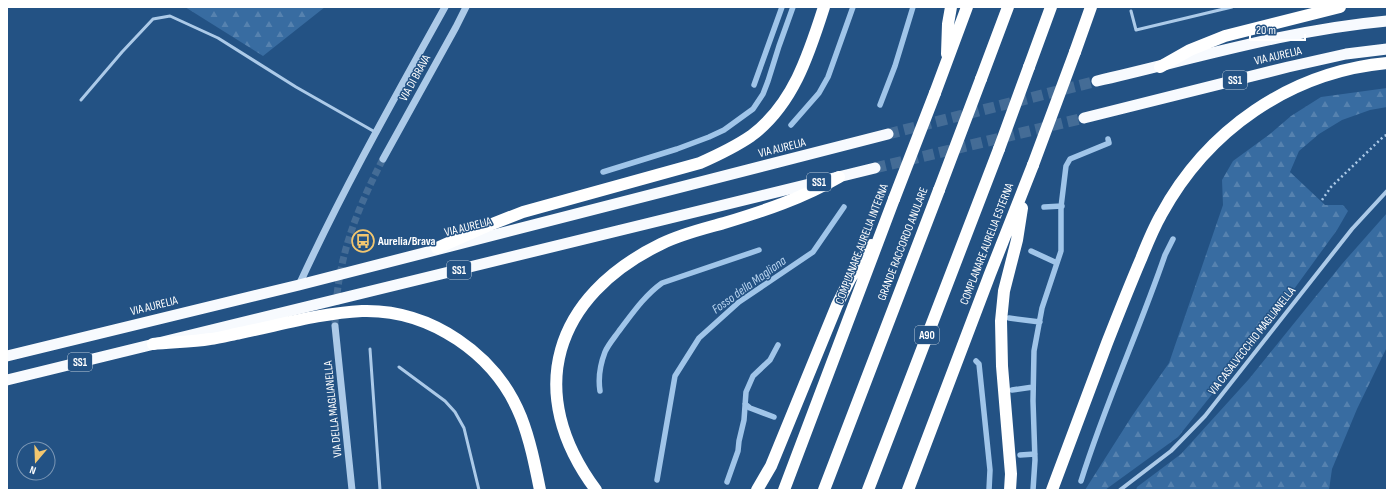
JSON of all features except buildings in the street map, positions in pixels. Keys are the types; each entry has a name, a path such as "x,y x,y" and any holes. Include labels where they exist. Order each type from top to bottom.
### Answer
{"highway":[{"path":"437,248 505,218 700,163 719,155 742,142 760,129 770,119 804,68 824,7"},
{"path":"946,64 948,24 951,7"},
{"name":"COMPLANARE AURELIA INTERNA","path":"784,490 967,7"},
{"name":"GRANDE RACCORDO ANULARE","path":"824,490 1008,7"},
{"name":"A90","path":"868,490 987,180 1051,7"},
{"name":"COMPLANARE AURELIA ESTERNA","path":"908,490 990,274 1025,187 1091,7"},
{"path":"1160,66 1190,50 1225,36 1340,7"},
{"name":"VIA AURELIA","path":"1097,81 1279,37 1344,26 1387,21"},
{"name":"VIA AURELIA","path":"1084,118 1288,67 1346,54 1387,49"},
{"path":"1052,490 1121,306 1148,242 1160,215 1188,173 1210,148 1237,122 1284,92 1310,81 1341,71 1373,64 1387,63"},
{"name":"VIA AURELIA","path":"7,356 299,284 888,134"},
{"name":"SS1","path":"7,380 875,168"},
{"path":"596,490 575,459 562,428 555,385 560,353 564,340 571,324 587,301 598,288 615,273 639,255 662,243 682,235 795,199 820,188 839,177"},
{"path":"1010,490 1011,474 1002,366 1001,320 1004,291 1016,240 1025,187"},
{"path":"757,490 771,466 844,290 862,259 882,230"},
{"path":"153,344 211,339 323,316 351,312 374,311 390,313 429,325 460,341 477,353 496,373 521,416 540,490"}],"street":[{"path":"299,284 330,217 445,7"},
{"name":"VIA DI BRAVA","path":"383,159 466,7"},
{"name":"VIA CASALVECCHIO MAGLIANELLA","path":"1120,490 1171,451 1205,416 1352,229 1387,191"},
{"name":"VIA DELLA MAGLIANELLA","path":"335,326 352,490"}],"lane":[{"path":"1131,11 1136,30 1232,7"},
{"path":"81,100 122,52 153,19 170,16 218,38 296,87 376,132"},
{"path":"370,349 380,490"},
{"path":"399,368 445,401 455,412 464,428 479,490"}],"path":[{"path":"1322,200 1331,187 1384,136 1387,135"}],"green space":[{"path":"185,7 325,7 263,56"},
{"path":"1387,88 1387,107 1370,110 1342,120 1319,134 1299,151 1290,172 1325,205 1343,205 1348,211 1337,230 1273,318 1178,437 1105,490 1085,490 1132,416 1169,363 1223,205 1222,180 1233,161 1270,134 1291,116 1321,97"},
{"path":"1387,213 1387,347 1357,409 1332,469 1329,490 1136,490 1137,487 1181,454 1249,379 1342,264"}],"waterway":[{"path":"754,85 782,7"},
{"path":"603,172 677,149 709,137 724,130 753,109 763,94 793,7"},
{"path":"791,125 819,93 828,77 853,7"},
{"name":"Fosso della Magliana","path":"880,105 895,66 913,7"},
{"path":"1033,490 1035,460 1033,401 1034,351 1042,308 1061,251 1061,207 1066,166 1070,159 1109,143 1108,139"},
{"path":"1044,207 1062,206"},
{"name":"Fosso della Magliana","path":"657,480 675,376 699,338 739,302 813,252 844,207"},
{"path":"1081,481 1111,396 1165,255 1173,239"},
{"path":"600,391 600,372 606,349 644,299 656,288 662,283 759,250"},
{"path":"1031,251 1057,263"},
{"path":"1009,318 1040,322"},
{"path":"727,482 738,451 744,420 746,392 753,376 770,360 778,345"},
{"path":"976,361 979,364 990,470 989,490"},
{"path":"1012,390 1033,387"},
{"path":"745,404 750,408 774,417"},
{"path":"1020,455 1035,454"}],"tunnel":[{"path":"888,134 1097,81"},
{"path":"875,168 1084,118"},
{"path":"335,326 339,281 348,240 363,200 383,159"}],"place":[{"name":"Aurelia/Brava","path":"363,241"}]}
